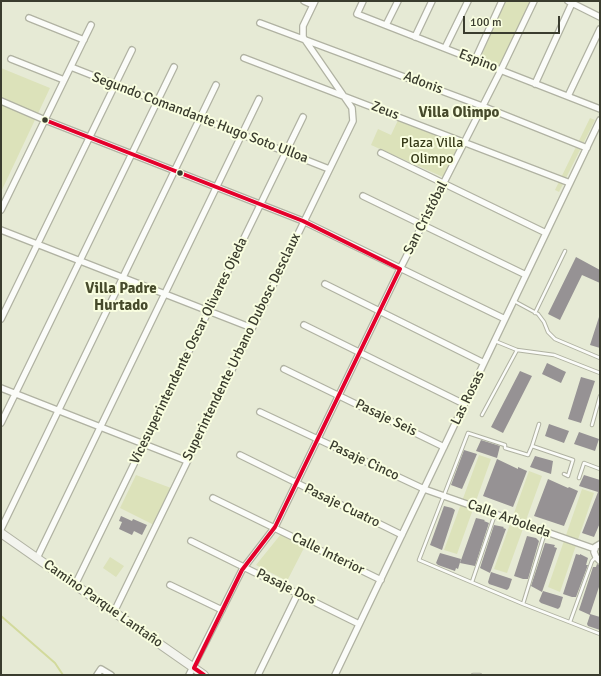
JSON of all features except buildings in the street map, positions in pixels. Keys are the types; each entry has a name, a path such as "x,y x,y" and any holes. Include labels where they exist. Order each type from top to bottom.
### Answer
{"main road":[{"name":"Camino Parque Lantaño","path":"1,533 114,612 192,672 204,675"}],"street":[{"path":"303,37 303,26 314,3 304,1"},
{"name":"Espino","path":"363,1 357,14 600,109"},
{"path":"386,25 398,1"},
{"path":"415,37 432,1"},
{"path":"445,48 468,1"},
{"path":"475,60 502,1"},
{"name":"San Cristóbal","path":"192,672 244,567 275,527 400,268 501,70 534,1"},
{"path":"535,84 570,2 600,17"},
{"path":"29,18 84,40"},
{"name":"Adonis","path":"260,23 303,37 587,148"},
{"path":"1,210 91,25"},
{"path":"568,96 600,29"},
{"name":"Superintendente Urbano Dubosc Desclaux","path":"114,612 354,118 352,108 303,37"},
{"path":"1,320 132,50"},
{"name":"Zeus","path":"244,58 570,182"},
{"path":"11,59 64,80"},
{"path":"1,423 174,66"},
{"name":"Segundo Comandante Hugo Soto Ulloa","path":"70,67 329,169"},
{"path":"1,529 216,85"},
{"path":"37,558 259,99"},
{"path":"1,101 90,138 303,221 505,319"},
{"name":"Vicesuperintendente Oscar Olivares Ojeda","path":"75,585 303,117"},
{"name":"Las Rosas","path":"335,675 600,120"},
{"path":"381,153 546,233"},
{"path":"364,196 526,275"},
{"path":"1,230 252,328"},
{"path":"325,284 484,363"},
{"path":"304,326 464,404"},
{"name":"Pasaje Seis","path":"284,369 444,447"},
{"path":"1,388 187,461"},
{"name":"Pasaje Cinco","path":"260,412 424,489"},
{"name":"Pasaje Cuatro","path":"240,455 402,535"},
{"name":"Calle Arboleda","path":"424,489 594,549"},
{"name":"Calle Interior","path":"213,498 381,580"},
{"name":"Pasaje Dos","path":"191,541 360,624"},
{"path":"598,559 594,549 600,544"},
{"path":"170,585 222,610"},
{"path":"258,675 298,593"},
{"path":"97,675 101,669 111,675"}],"lane":[{"path":"535,313 564,251"},
{"path":"514,301 535,313 544,322 548,332 555,338 600,358"},
{"path":"495,340 517,350 554,355 600,374"},
{"path":"482,414 517,350"},
{"path":"592,425 600,396"},
{"path":"539,424 528,456 505,448 505,445 468,433 445,496 419,560 523,604 600,634"},
{"path":"532,446 573,460 568,476 564,474"},
{"path":"579,478 584,463 600,469"},
{"path":"472,582 495,514"},
{"path":"523,604 546,532"},
{"path":"570,622 592,561 598,559"},
{"path":"473,675 480,675"}],"green space":[{"path":"505,1 531,1 501,67 480,59"},
{"path":"1,68 50,88 1,192"},
{"name":"Plaza Villa Olimpo","path":"399,118 461,141 443,177 371,145 378,129 391,135"},
{"path":"590,118 595,120 559,192 555,190"},
{"path":"479,455 491,459 457,554 444,550"},
{"path":"529,471 542,476 507,573 494,569"},
{"path":"136,475 171,488 154,525 120,508"},
{"path":"582,489 594,493 560,592 548,587"},
{"path":"281,534 305,546 287,581 256,565"},
{"path":"110,557 124,566 116,577 103,568"}],"waterway":[{"path":"1,616 55,663 63,675"}],"transit line":[{"path":"45,120 303,221 400,269 275,527 242,570 194,668 204,675"}],"district":[{"name":"Villa Olimpo","path":"459,113"},
{"name":"Villa Padre Hurtado","path":"121,298"}]}
